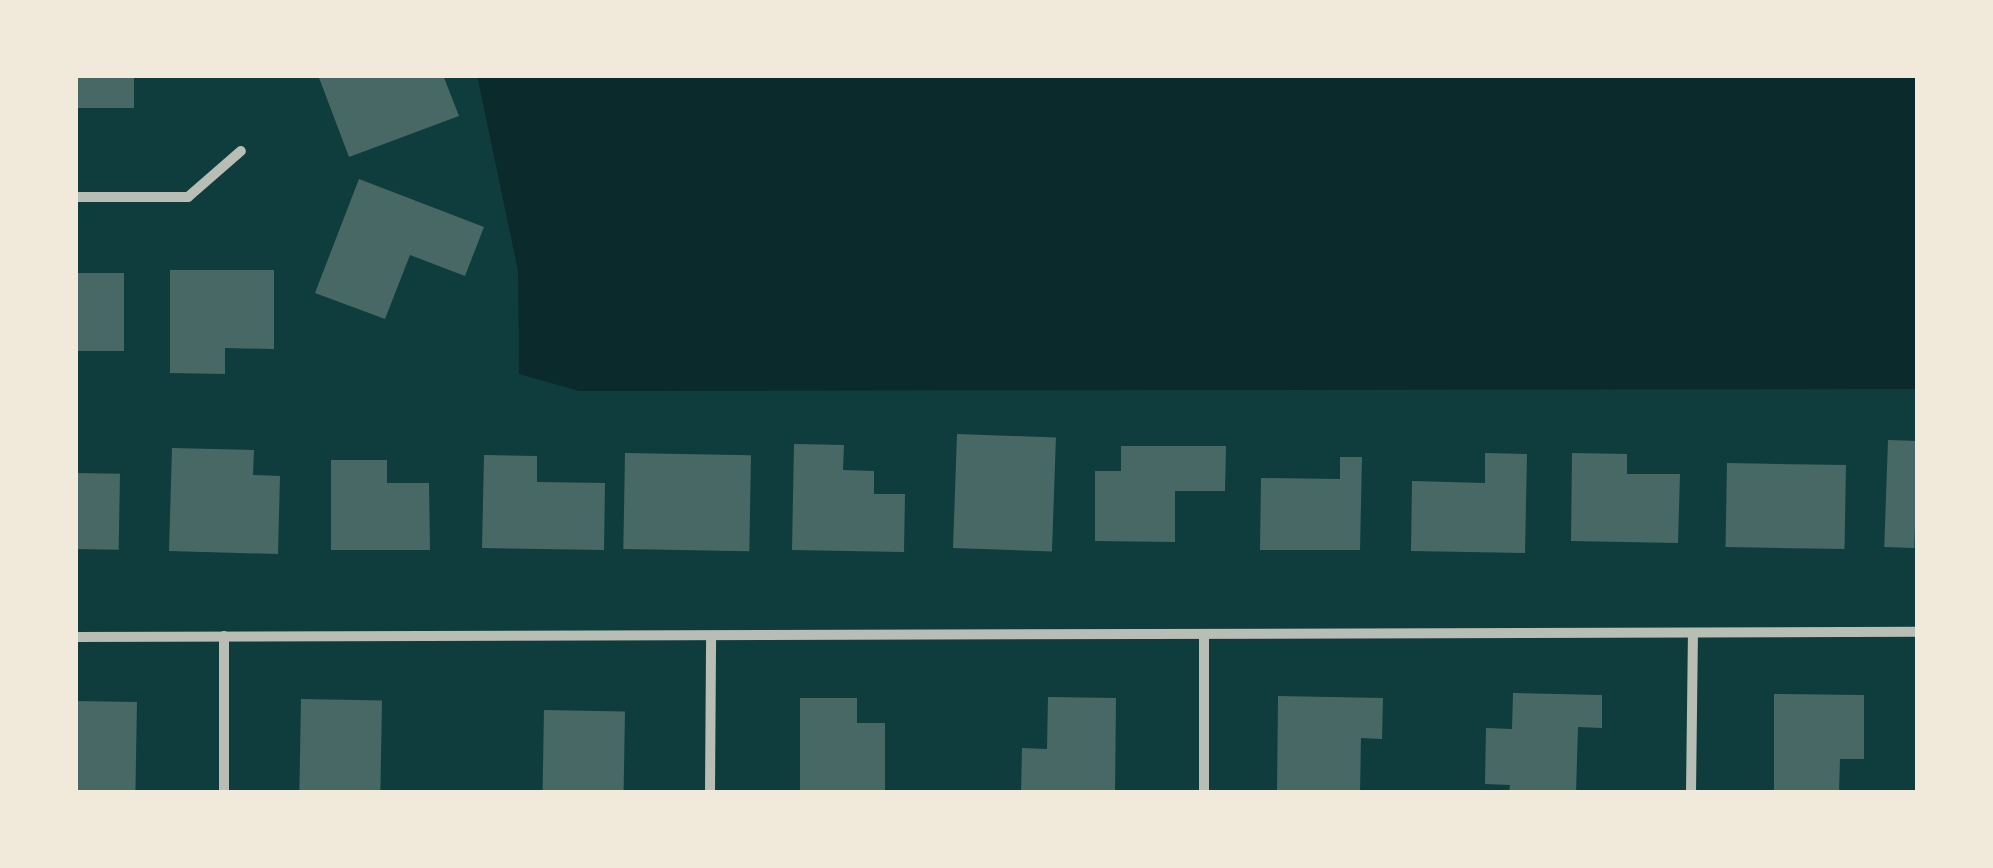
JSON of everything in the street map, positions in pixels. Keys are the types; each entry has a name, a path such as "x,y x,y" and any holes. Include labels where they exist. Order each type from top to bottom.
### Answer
{"street":[{"path":"75,197 188,197 242,150"},
{"path":"75,637 1693,636 1918,632"},
{"path":"1204,635 1204,793"},
{"path":"224,636 224,793"},
{"path":"1691,793 1693,636"},
{"path":"710,793 712,638"}],"water":[{"path":"477,75 1918,75 1918,389 579,391 519,374 518,271"}],"building":[{"path":"75,75 134,75 134,108 75,108"},
{"path":"318,75 443,75 459,116 349,157"},
{"path":"359,179 484,227 465,276 410,255 385,319 315,293"},
{"path":"170,270 274,270 274,349 225,348 225,374 170,373"},
{"path":"75,273 124,273 124,351 75,351"},
{"path":"957,434 1056,437 1052,551 953,548"},
{"path":"1888,440 1918,441 1914,548 1884,547"},
{"path":"794,444 844,445 843,470 874,471 874,494 905,494 904,552 792,550"},
{"path":"1121,446 1226,446 1225,491 1175,491 1175,542 1095,541 1095,471 1121,471"},
{"path":"172,448 254,450 253,475 280,476 278,554 169,551"},
{"path":"625,453 751,455 749,551 623,549"},
{"path":"1485,453 1527,454 1525,553 1411,551 1412,481 1485,483"},
{"path":"1572,453 1627,454 1627,474 1680,474 1678,543 1571,541"},
{"path":"484,455 537,456 537,482 605,483 604,550 482,548"},
{"path":"1340,457 1362,457 1360,550 1260,550 1261,478 1340,479"},
{"path":"331,460 387,460 387,483 429,483 430,550 331,550"},
{"path":"1727,463 1846,465 1845,549 1726,547"},
{"path":"75,473 120,474 119,550 75,549"},
{"path":"1513,693 1602,695 1602,728 1578,727 1576,793 1509,793 1510,785 1485,784 1486,728 1512,729"},
{"path":"1774,694 1864,695 1864,759 1840,759 1839,792 1774,791"},
{"path":"1278,696 1383,698 1382,739 1361,738 1360,793 1277,793"},
{"path":"1048,697 1116,698 1115,793 1021,793 1022,748 1047,749"},
{"path":"800,698 857,698 857,723 885,723 885,793 800,793"},
{"path":"301,699 382,700 380,793 299,793"},
{"path":"75,701 137,702 135,793 75,793"},
{"path":"544,710 625,711 624,793 543,793"}]}
